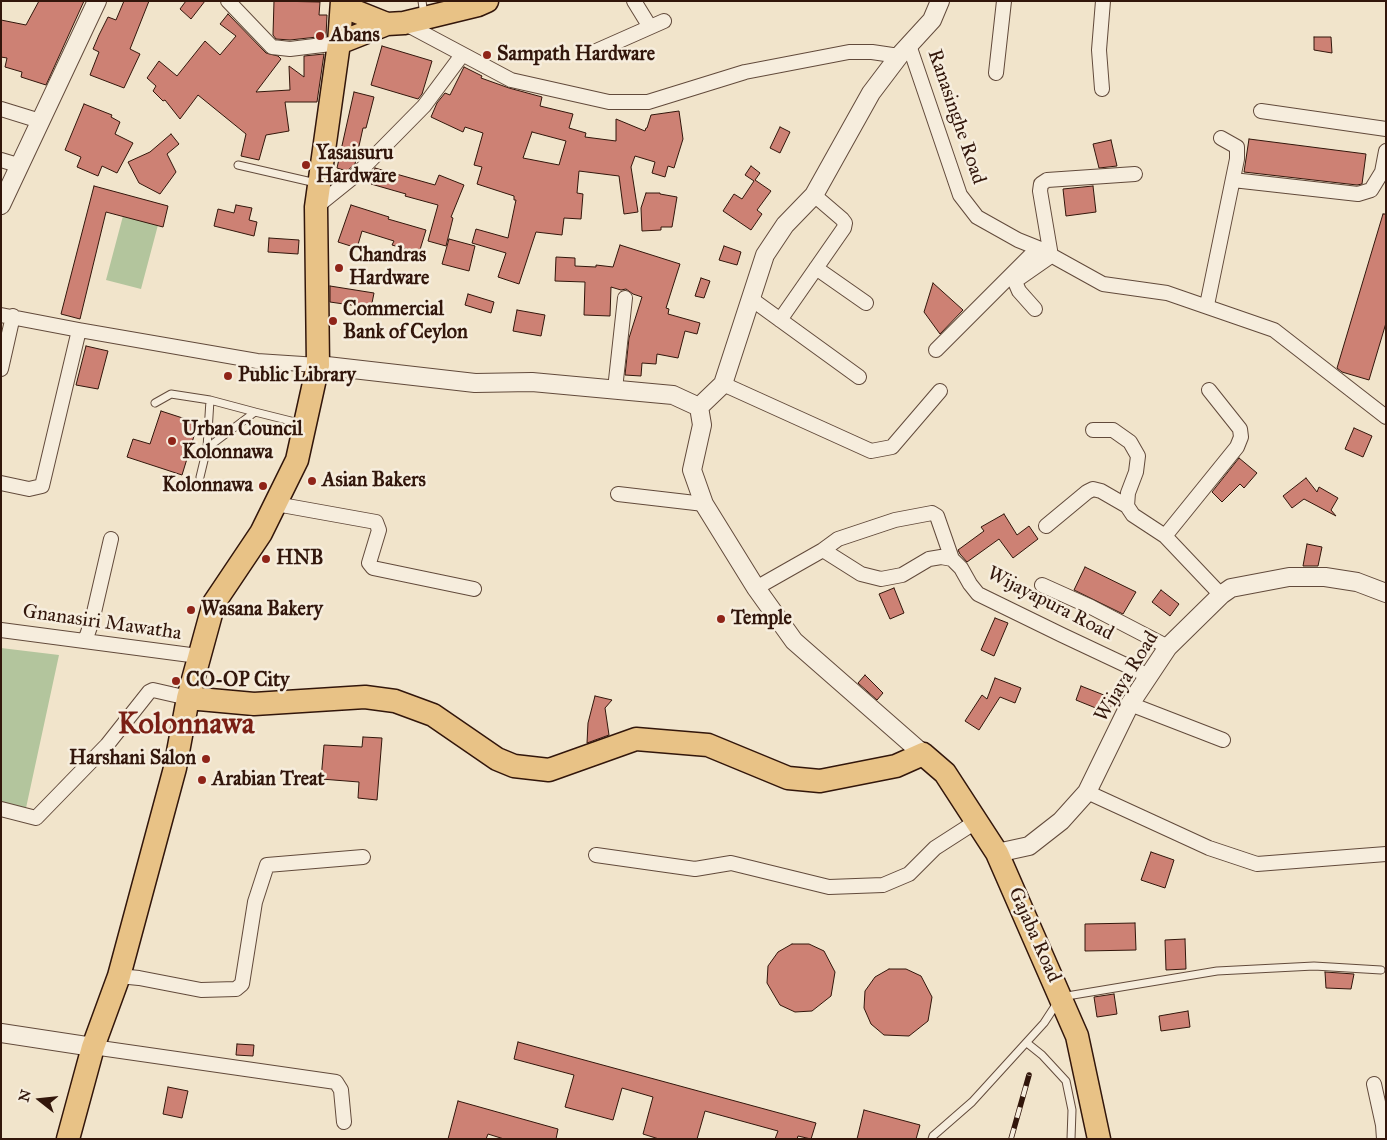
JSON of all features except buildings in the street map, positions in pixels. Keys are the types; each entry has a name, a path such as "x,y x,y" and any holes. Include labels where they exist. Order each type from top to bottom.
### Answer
{"main road":[{"path":"339,43 410,16 478,5 487,1"},
{"path":"68,1139 93,1047 119,976 175,768 188,698 214,603 261,534 297,460 306,424 318,365 316,207 339,43 342,4 410,16"},
{"path":"188,698 254,704 365,697 396,701 433,715 497,758 514,766 549,770 636,739 708,745 788,778 820,781 896,766 923,754"},
{"name":"Gajaba Road","path":"923,754 945,773 998,853 1077,1036 1099,1139"}],"street":[{"path":"1,205 97,1"},
{"path":"228,1 272,47 290,49 339,43"},
{"path":"634,1 650,27"},
{"path":"699,407 723,384 765,255 785,225 814,195 871,93 904,50 932,20 940,1"},
{"path":"996,73 1004,1"},
{"path":"1102,89 1099,50 1104,1"},
{"name":"Ranasinghe Road","path":"410,16 462,55 511,80 609,102 648,102 745,72 849,52 904,50 960,195 978,216 1018,240 1038,248 1103,284 1167,293 1274,330 1386,416"},
{"path":"594,52 664,21"},
{"path":"316,207 358,174 424,106 462,55"},
{"path":"1,108 40,121"},
{"path":"1261,111 1386,129"},
{"path":"1207,306 1237,159 1237,147 1221,138"},
{"path":"1233,180 1358,194 1371,190 1382,172 1386,151"},
{"path":"1,160 21,166"},
{"path":"1035,309 1019,291 1016,284 1018,279 1052,256 1040,191 1041,184 1047,180 1135,174"},
{"path":"780,320 844,228 844,223 814,195"},
{"path":"936,350 1038,248"},
{"path":"816,268 866,303"},
{"path":"615,389 625,298"},
{"path":"750,298 859,377"},
{"path":"1,368 7,316 257,360 475,383 532,382 673,395 699,407"},
{"path":"1,483 29,489 42,486 79,330"},
{"path":"723,384 871,451 892,447 940,391"},
{"path":"1165,536 1237,447 1241,437 1240,429 1209,390"},
{"path":"699,407 702,426 692,470 704,504 756,588 794,641 923,754"},
{"path":"1093,430 1113,430 1130,442 1138,456 1136,472 1128,493 1127,506"},
{"path":"1046,526 1087,492 1093,489 1101,491 1127,506 1133,515 1165,536 1221,595"},
{"path":"618,494 704,504"},
{"path":"276,504 376,522 379,530 369,563 373,568 474,589"},
{"name":"Wijayapura Road","path":"822,550 838,538 895,520 932,512 938,516 952,559 961,568 978,594 1149,676"},
{"path":"85,641 92,621 111,539"},
{"path":"756,588 822,550 861,574 881,579 902,575 929,559 941,557 952,559"},
{"name":"Wijaya Road","path":"998,853 1029,846 1061,821 1087,792 1130,704 1168,646 1221,595 1231,588 1288,577 1325,577 1357,582 1386,593"},
{"path":"1042,585 1168,646"},
{"name":"Gnanasiri Mawatha","path":"1,630 198,656"},
{"path":"1,809 36,818 107,745 149,692 154,690 188,698"},
{"path":"1130,704 1224,740"},
{"path":"1087,792 1209,848 1257,864 1386,854"},
{"path":"596,855 694,869 731,863 829,888 883,885 909,874 935,848 977,821"},
{"path":"119,976 201,990 236,990 242,984 255,902 267,864 363,857"},
{"path":"1,1033 336,1082 341,1090 344,1122"},
{"path":"1374,1084 1383,1125 1384,1139"}],"lane":[{"path":"238,165 319,184"},
{"path":"154,403 171,394 210,400 306,424"},
{"path":"200,477 207,448 210,400"},
{"path":"207,448 255,412"},
{"path":"932,1139 933,1136 972,1102 1027,1043 1044,1024 1061,997 1217,971 1314,966 1381,970"},
{"path":"1027,1043 1042,1055 1066,1081 1072,1110 1071,1139"}],"green space":[{"path":"123,216 158,225 141,289 106,280"},
{"path":"1,648 59,655 26,808 1,802"}],"railway":[{"path":"1011,1139 1029,1075"}],"place":[{"name":"Abans","path":"320,36"},
{"name":"Sampath Hardware","path":"487,55"},
{"name":"Yasaisuru Hardware","path":"306,165"},
{"name":"Chandras Hardware","path":"339,268"},
{"name":"Commercial Bank of Ceylon","path":"333,321"},
{"name":"Public Library","path":"228,376"},
{"name":"Urban Council Kolonnawa","path":"172,441"},
{"name":"Asian Bakers","path":"312,481"},
{"name":"Kolonnawa","path":"263,486"},
{"name":"HNB","path":"266,559"},
{"name":"Wasana Bakery","path":"191,610"},
{"name":"Temple","path":"721,619"},
{"name":"CO-OP City","path":"176,681"},
{"name":"Harshani Salon","path":"206,759"},
{"name":"Arabian Treat","path":"202,780"}],"district":[{"name":"Kolonnawa","path":"186,726"}]}
